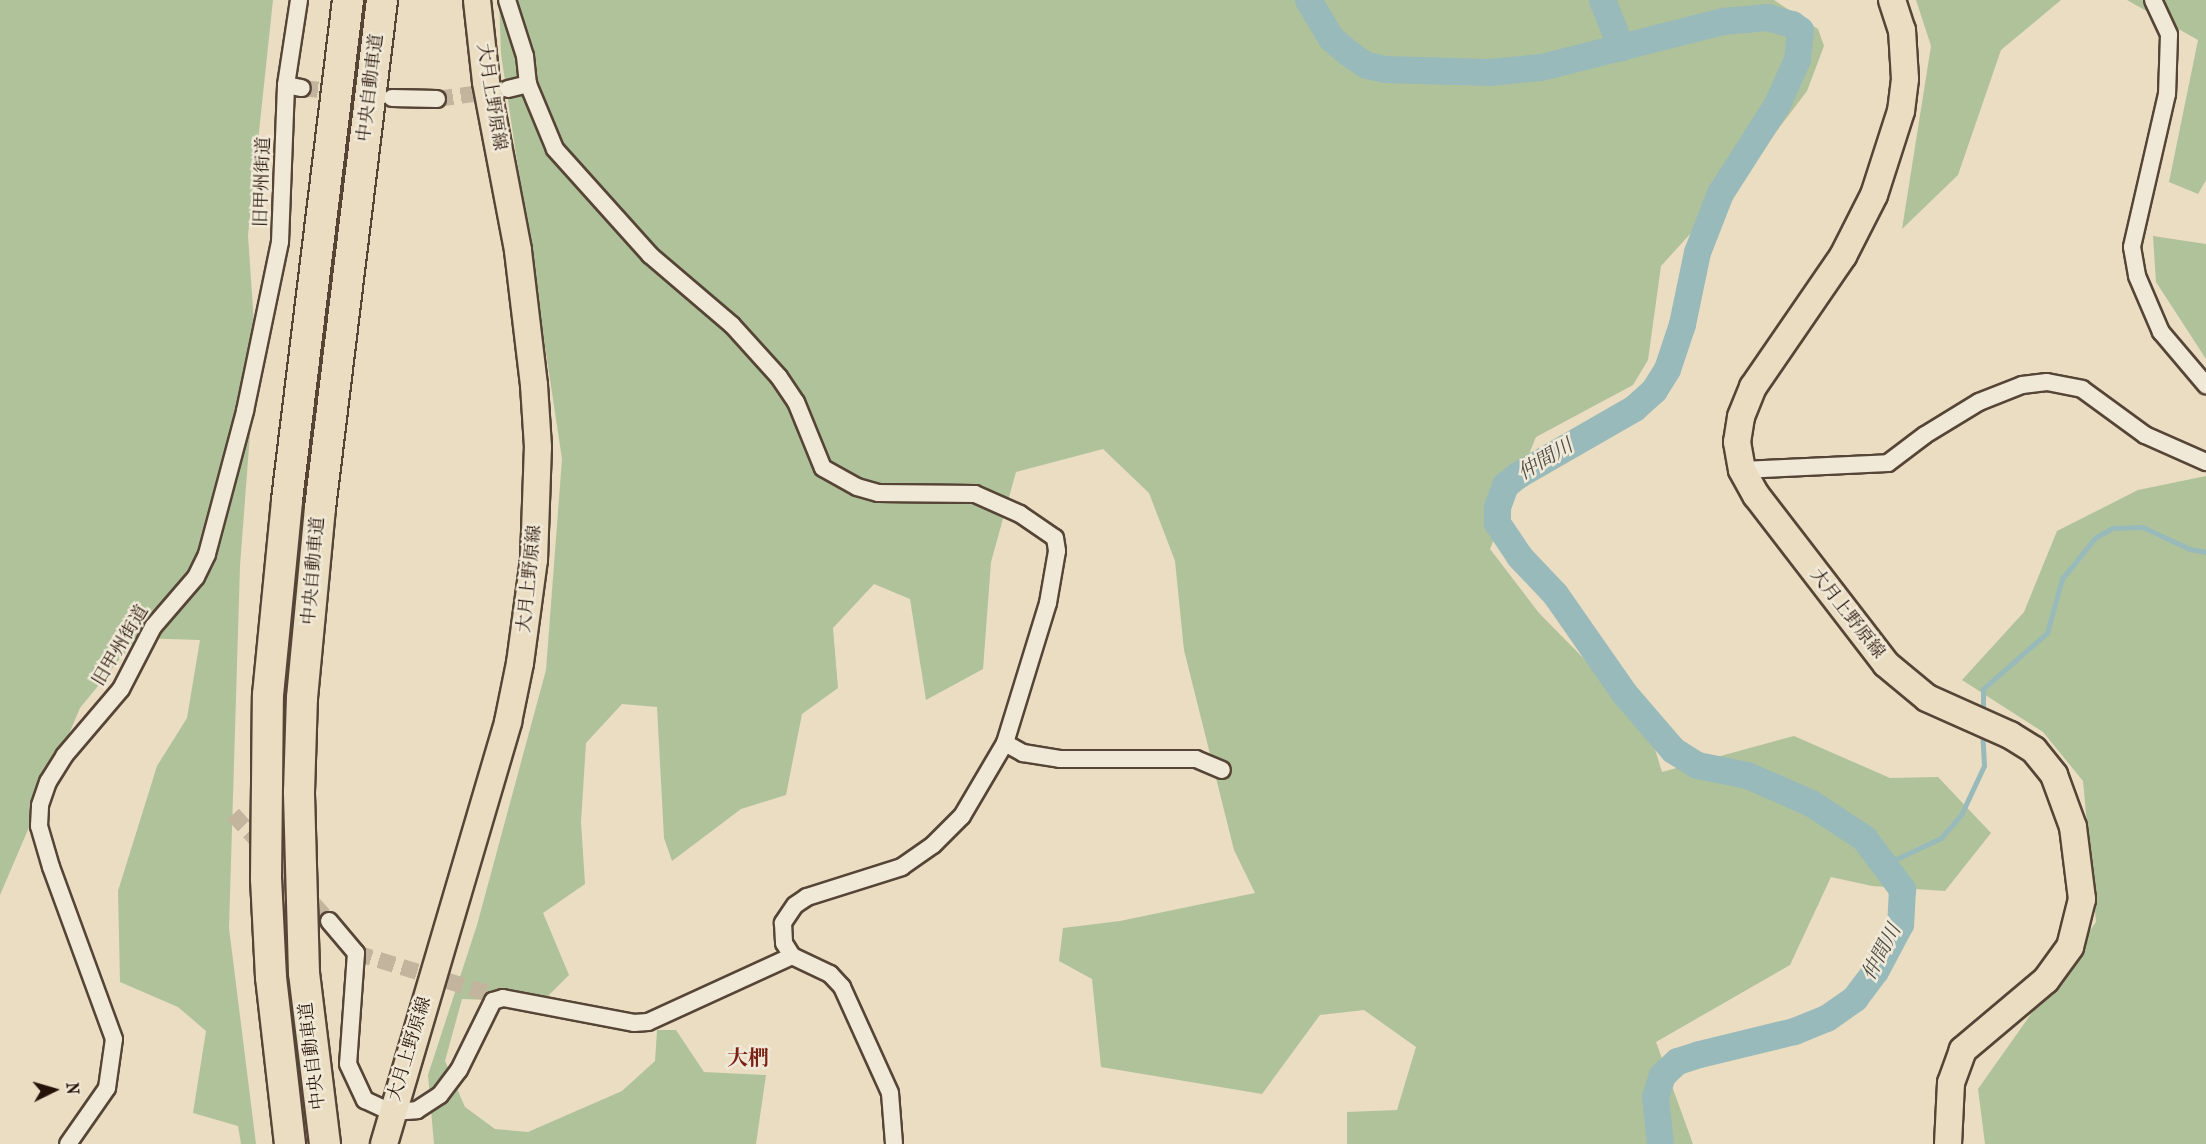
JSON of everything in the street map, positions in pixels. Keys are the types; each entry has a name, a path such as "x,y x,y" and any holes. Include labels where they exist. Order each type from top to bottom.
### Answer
{"highway":[{"name":"中央自動車道","path":"290,1144 271,977 266,879 268,695 287,500 348,0"},
{"name":"中央自動車道","path":"325,1144 304,973 299,792 302,698 320,508 382,0"}],"main road":[{"name":"大月上野原線","path":"384,1144 391,1112 508,722 520,663 534,560 538,457 534,385 518,250 486,82 477,0"},
{"name":"大月上野原線","path":"1892,0 1905,48 1901,111 1874,195 1851,242 1748,397 1737,441 1742,470 1769,513 1886,664 1927,698 2010,735 2034,750 2054,775 2073,827 2082,899 2070,946 2046,980 1963,1050 1951,1083 1948,1144"}],"street":[{"name":"旧甲州街道","path":"69,1144 107,1088 114,1039 51,867 39,826 40,805 64,756 121,689 153,627 196,577 207,554 245,411 280,242 294,87 299,0"},
{"path":"507,0 525,57 528,84 555,149 574,173 650,255 732,325 779,377 796,402 823,468 857,487 878,494 975,494 1020,514 1055,538 1057,550 1048,603 1005,743 962,816 914,861 891,872 817,892 795,905 783,923 782,934 792,956 830,974 842,987 890,1093 894,1144"},
{"path":"2153,0 2169,35 2167,94 2132,247 2137,276 2161,332 2206,385"},
{"path":"508,89 528,84"},
{"path":"392,98 437,99"},
{"path":"1742,470 1888,463 1925,435 1979,402 2022,385 2047,382 2082,389 2145,435 2206,462"},
{"path":"1005,743 1023,753 1060,759 1196,759 1222,770"},
{"path":"329,921 356,953 348,1064 365,1100 391,1112 417,1110 440,1095 459,1070 493,1000 503,998 634,1023 648,1022 792,956"}],"green space":[{"path":"0,0 273,0 248,235 256,354 240,566 229,928 256,1144 241,1144 238,1126 193,1113 206,1031 178,1007 120,982 118,891 157,766 187,718 200,640 137,638 80,708 0,895"},
{"path":"499,0 1774,0 1818,29 1824,46 1807,91 1742,177 1661,266 1648,360 1633,385 1536,437 1490,549 1539,613 1647,723 1662,772 1794,736 1890,778 1938,777 1991,833 1945,891 1872,886 1831,877 1790,965 1656,1042 1693,1144 1347,1144 1347,1112 1397,1110 1416,1047 1364,1010 1320,1015 1262,1094 1101,1067 1092,979 1059,961 1063,928 1120,921 1255,893 1234,850 1184,650 1175,561 1149,493 1103,449 1016,472 991,562 983,669 926,700 910,599 874,584 833,628 838,688 802,714 786,795 741,809 672,861 664,838 657,707 622,704 586,743 581,822 585,884 543,913 569,975 542,1002 462,999 445,1061 465,1107 495,1129 528,1132 622,1091 655,1061 657,1030 676,1030 704,1072 766,1075 756,1144 434,1144 428,1075 477,925 546,670 562,459 501,54"},
{"path":"1916,0 2061,0 2001,50 1958,175 1902,229 1931,46"},
{"path":"2127,0 2206,0 2206,180 2198,194 2169,182 2198,40"},
{"path":"2153,236 2206,244 2206,359 2156,282"},
{"path":"2206,476 2206,1144 1985,1144 1978,1089 2096,922 2083,781 2043,732 1962,680 2024,612 2057,531 2138,490"}],"waterway":[{"name":"仲間川","path":"1308,0 1331,38 1366,65 1385,69 1489,72 1541,67 1723,21 1767,17 1792,24 1800,30 1797,59 1777,104 1720,193 1697,252 1682,324 1667,369 1654,390 1634,408 1519,474 1505,485 1497,507 1497,523 1519,556 1555,594 1624,693 1673,750 1697,765 1747,775 1811,803 1864,838 1902,889 1900,924 1875,971 1855,998 1826,1018 1794,1031 1677,1061 1662,1075 1655,1097 1660,1144"},
{"path":"1602,0 1621,47"},
{"path":"1983,712 1983,689 2047,633 2062,579 2095,538 2112,528 2143,527 2190,549 2206,552"},
{"path":"1886,864 1941,838 1961,815 1984,766 1982,733"}],"tunnel":[{"path":"302,88 376,96"},
{"path":"437,99 495,91"},
{"path":"233,814 329,921"},
{"path":"356,953 503,998"}],"district":[{"name":"大椚","path":"748,1058"}]}
